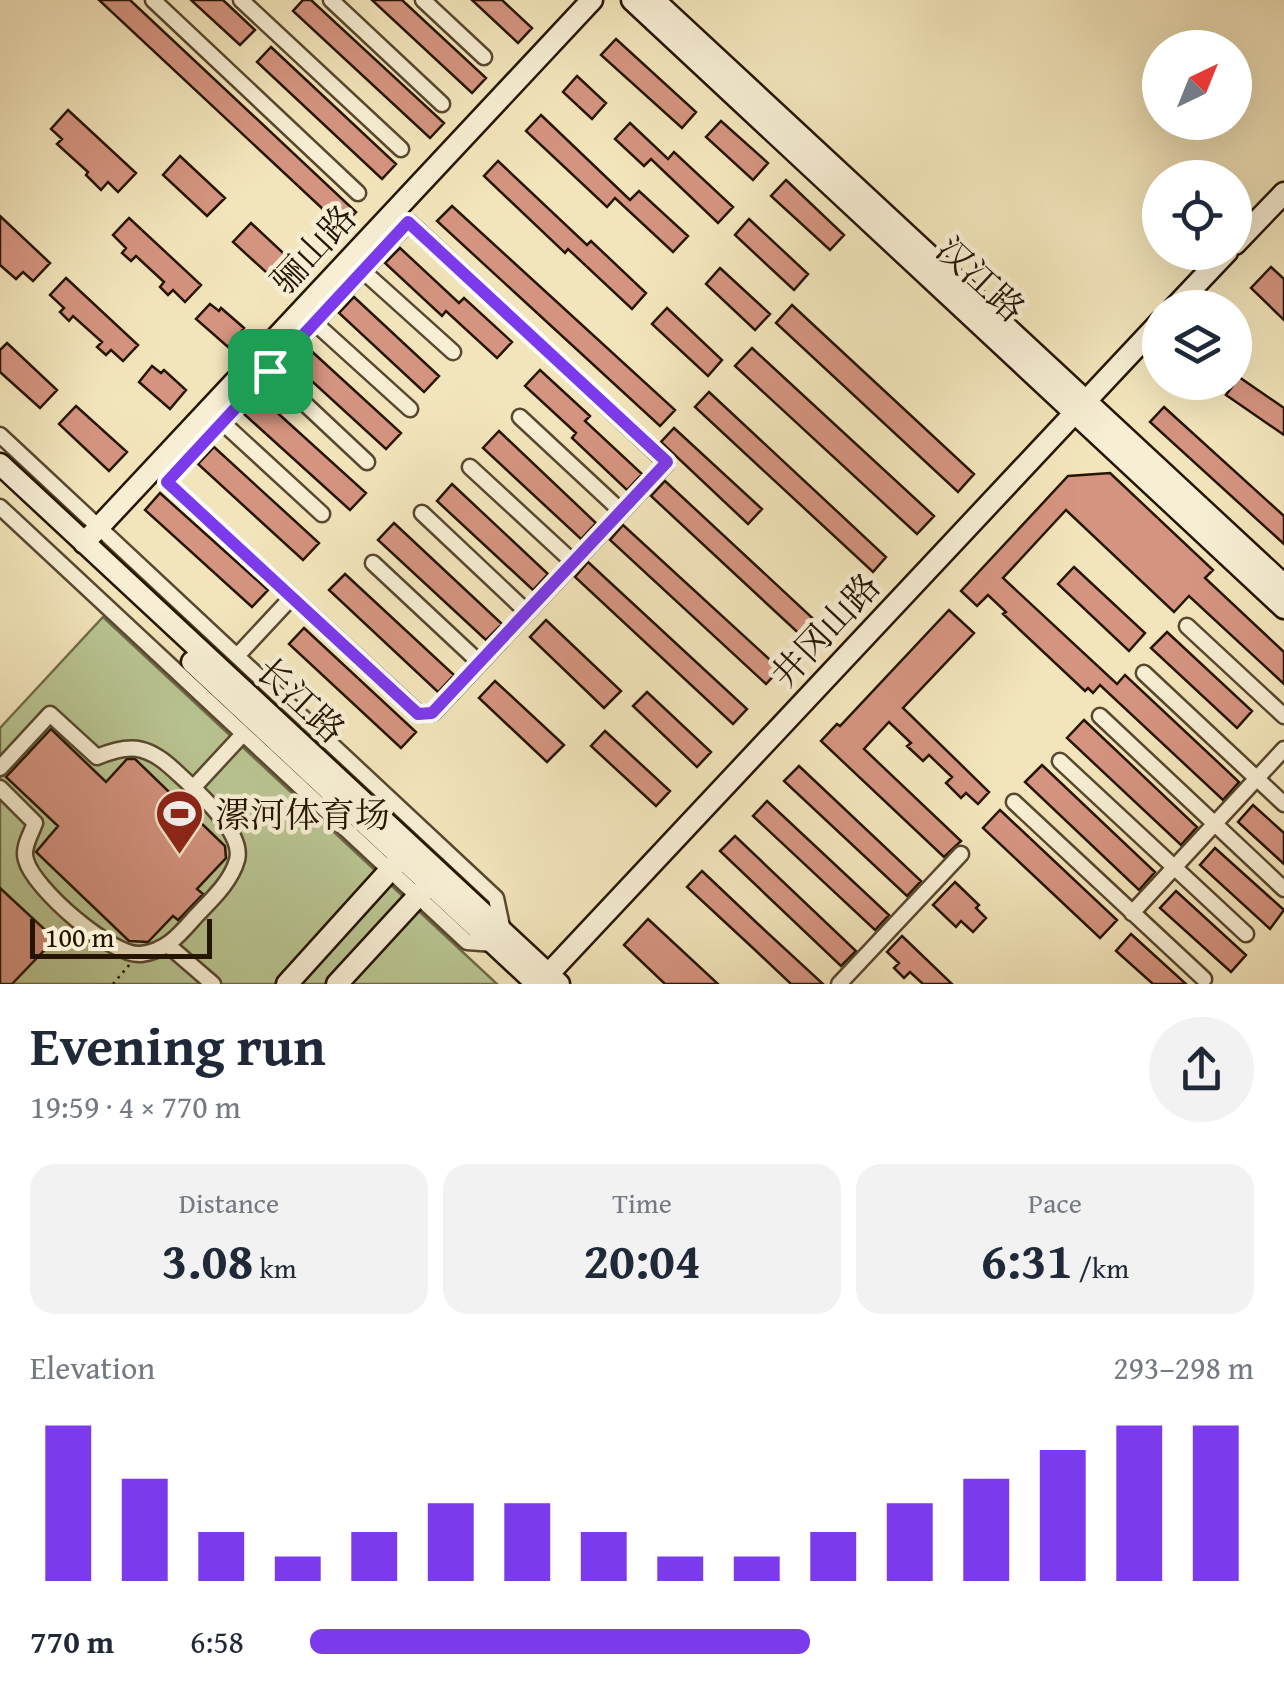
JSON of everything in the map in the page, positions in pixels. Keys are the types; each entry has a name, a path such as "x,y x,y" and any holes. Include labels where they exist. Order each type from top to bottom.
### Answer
{"street":[{"path":"153,0 358,192"},
{"path":"241,0 401,148"},
{"path":"331,0 442,104"},
{"path":"423,0 484,57"},
{"name":"骊山路","path":"84,543 592,0"},
{"name":"汉江路","path":"632,0 1284,585"},
{"name":"汉江路","path":"654,0 1080,405 1284,608"},
{"path":"1252,226 1284,193"},
{"path":"408,222 667,462 432,713 418,714 167,482 364,271 408,222"},
{"path":"1191,290 1210,270"},
{"path":"364,271 453,352"},
{"path":"315,323 410,410"},
{"name":"井冈山路","path":"546,982 1142,341"},
{"path":"270,371 367,462"},
{"path":"520,416 620,512"},
{"path":"222,422 322,514"},
{"path":"0,435 496,898 499,938"},
{"name":"长江路","path":"0,464 400,858 423,890 499,938"},
{"path":"470,466 573,562"},
{"name":"长江路","path":"0,483 400,858 499,938 546,982"},
{"path":"0,507 243,734 400,858 286,984"},
{"path":"422,513 527,612"},
{"path":"372,563 480,664"},
{"path":"237,656 292,598"},
{"path":"1187,626 1284,716"},
{"path":"1144,673 1284,804"},
{"path":"0,768 50,714 96,757 122,746 139,748 164,760 214,808 226,826 237,860 221,889 169,946 133,954 98,936 46,890 25,859 27,842 36,823 0,788"},
{"path":"1100,716 1284,888"},
{"path":"193,788 243,734"},
{"path":"1132,913 1284,749"},
{"path":"1060,761 1246,934"},
{"path":"1014,802 1204,979"},
{"path":"839,984 961,854"},
{"path":"337,984 423,890"},
{"path":"169,946 213,984"}],"path":[{"path":"112,984 130,967 133,954"}],"green space":[{"name":"漯河体育场","path":"103,617 497,984 0,984 0,728"}],"building":[{"path":"99,0 130,0 356,212 342,227"},
{"path":"191,0 223,0 255,30 240,45"},
{"path":"303,0 311,0 444,123 430,138 293,11"},
{"path":"372,0 402,0 486,78 472,93"},
{"path":"472,0 502,0 532,28 518,43"},
{"path":"616,39 696,112 682,128 601,55"},
{"path":"271,47 396,164 382,179 257,62"},
{"path":"577,76 606,103 592,119 563,92"},
{"path":"68,110 136,173 118,192 108,182 101,190 86,175 88,172 57,144 62,139 51,129"},
{"path":"541,115 630,200 639,191 688,236 673,252 615,198 607,207 526,131"},
{"path":"721,121 768,163 753,180 706,137"},
{"path":"630,123 668,159 674,152 733,207 718,223 651,159 644,166 615,139"},
{"path":"180,156 225,198 207,216 163,175"},
{"path":"498,161 587,245 591,241 646,293 632,309 568,249 565,253 484,176"},
{"path":"786,180 844,235 830,250 771,196"},
{"path":"452,206 675,410 660,426 437,221"},
{"path":"0,216 50,263 33,281 23,272 16,279 0,265"},
{"path":"129,218 201,285 185,302 173,290 168,295 160,287 164,282 136,256 131,261 122,253 126,248 113,235"},
{"path":"749,219 808,274 794,290 735,235"},
{"path":"251,223 296,265 278,283 233,242"},
{"path":"400,248 459,303 464,298 512,342 497,358 446,311 442,316 385,263"},
{"path":"1271,267 1284,279 1284,320 1251,288"},
{"path":"720,268 770,314 755,330 706,284"},
{"path":"66,278 138,345 123,361 111,350 106,355 97,347 102,342 73,316 69,321 60,312 64,308 50,295"},
{"path":"354,297 439,376 424,392 339,313"},
{"path":"210,304 219,311 221,308 244,328 228,347 196,319"},
{"path":"792,305 974,474 958,492 776,323"},
{"path":"667,308 722,360 708,376 652,324"},
{"path":"7,343 57,390 40,408 0,372 0,350"},
{"path":"307,347 401,433 386,449 292,363"},
{"path":"752,348 934,516 917,534 735,366"},
{"path":"152,366 161,373 164,370 186,390 170,409 139,382"},
{"path":"540,370 590,416 585,421 642,474 627,490 572,438 576,433 525,386"},
{"path":"1252,386 1284,408 1284,435 1233,400 1252,400"},
{"path":"709,392 886,557 873,572 695,407"},
{"path":"260,397 366,493 350,510 244,414"},
{"path":"76,406 127,452 109,471 59,424"},
{"path":"1164,407 1284,516 1284,544 1150,422"},
{"path":"674,428 762,509 748,524 661,442"},
{"path":"499,431 596,523 581,539 483,448"},
{"path":"214,447 319,543 303,560 198,464"},
{"path":"1110,473 1213,570 1205,578 1284,652 1284,684 1189,596 1174,612 1066,510 1003,578 1117,684 1125,675 1239,782 1223,800 1100,685 1093,693 1088,688 1085,691 988,595 977,606 961,591 1068,476"},
{"path":"665,481 821,626 807,641 651,496"},
{"path":"452,484 548,574 533,590 437,501"},
{"path":"160,493 268,590 252,607 145,510"},
{"path":"394,523 502,624 486,640 378,540"},
{"path":"623,525 780,669 766,684 610,540"},
{"path":"588,562 747,709 733,724 575,577"},
{"path":"1074,567 1145,633 1129,651 1058,584"},
{"path":"345,574 454,675 438,692 329,590"},
{"path":"949,610 974,633 903,708 989,792 978,804 966,793 961,798 946,783 952,777 929,755 923,761 889,722 864,749 961,841 944,857 821,741 837,724 840,726"},
{"path":"546,620 621,691 604,708 530,637"},
{"path":"304,628 416,732 401,748 289,644"},
{"path":"1167,632 1252,711 1237,728 1151,648"},
{"path":"495,681 564,745 547,762 479,698"},
{"path":"647,692 711,752 697,767 633,706"},
{"path":"1084,720 1197,827 1181,845 1067,738"},
{"path":"51,729 106,782 127,759 135,759 225,846 226,858 197,889 203,894 178,920 173,916 148,942 129,941 36,852 58,826 6,777"},
{"path":"605,731 670,791 656,806 591,746"},
{"path":"1042,765 1155,872 1139,890 1025,782"},
{"path":"799,766 921,881 907,896 784,781"},
{"path":"767,801 889,915 875,930 753,816"},
{"path":"1253,805 1284,833 1284,864 1238,822"},
{"path":"1000,810 1117,920 1100,938 983,828"},
{"path":"735,836 856,951 841,966 720,851"},
{"path":"1215,848 1284,910 1270,929 1200,865"},
{"path":"702,871 823,984 791,984 687,887"},
{"path":"955,882 979,905 976,908 986,918 973,932 961,921 956,927 933,905"},
{"path":"0,888 55,939 12,984 0,984"},
{"path":"1176,891 1246,955 1231,972 1160,908"},
{"path":"648,919 718,984 665,984 624,945"},
{"path":"1131,934 1186,984 1153,984 1116,951"},
{"path":"902,936 952,984 923,984 910,972 904,978 894,968 899,963 887,952"}],"place":[{"name":"漯河体育场","path":"180,856"}],"route":[{"path":"408,222 667,462 432,713 418,714 167,482 270,371 408,222"}]}
